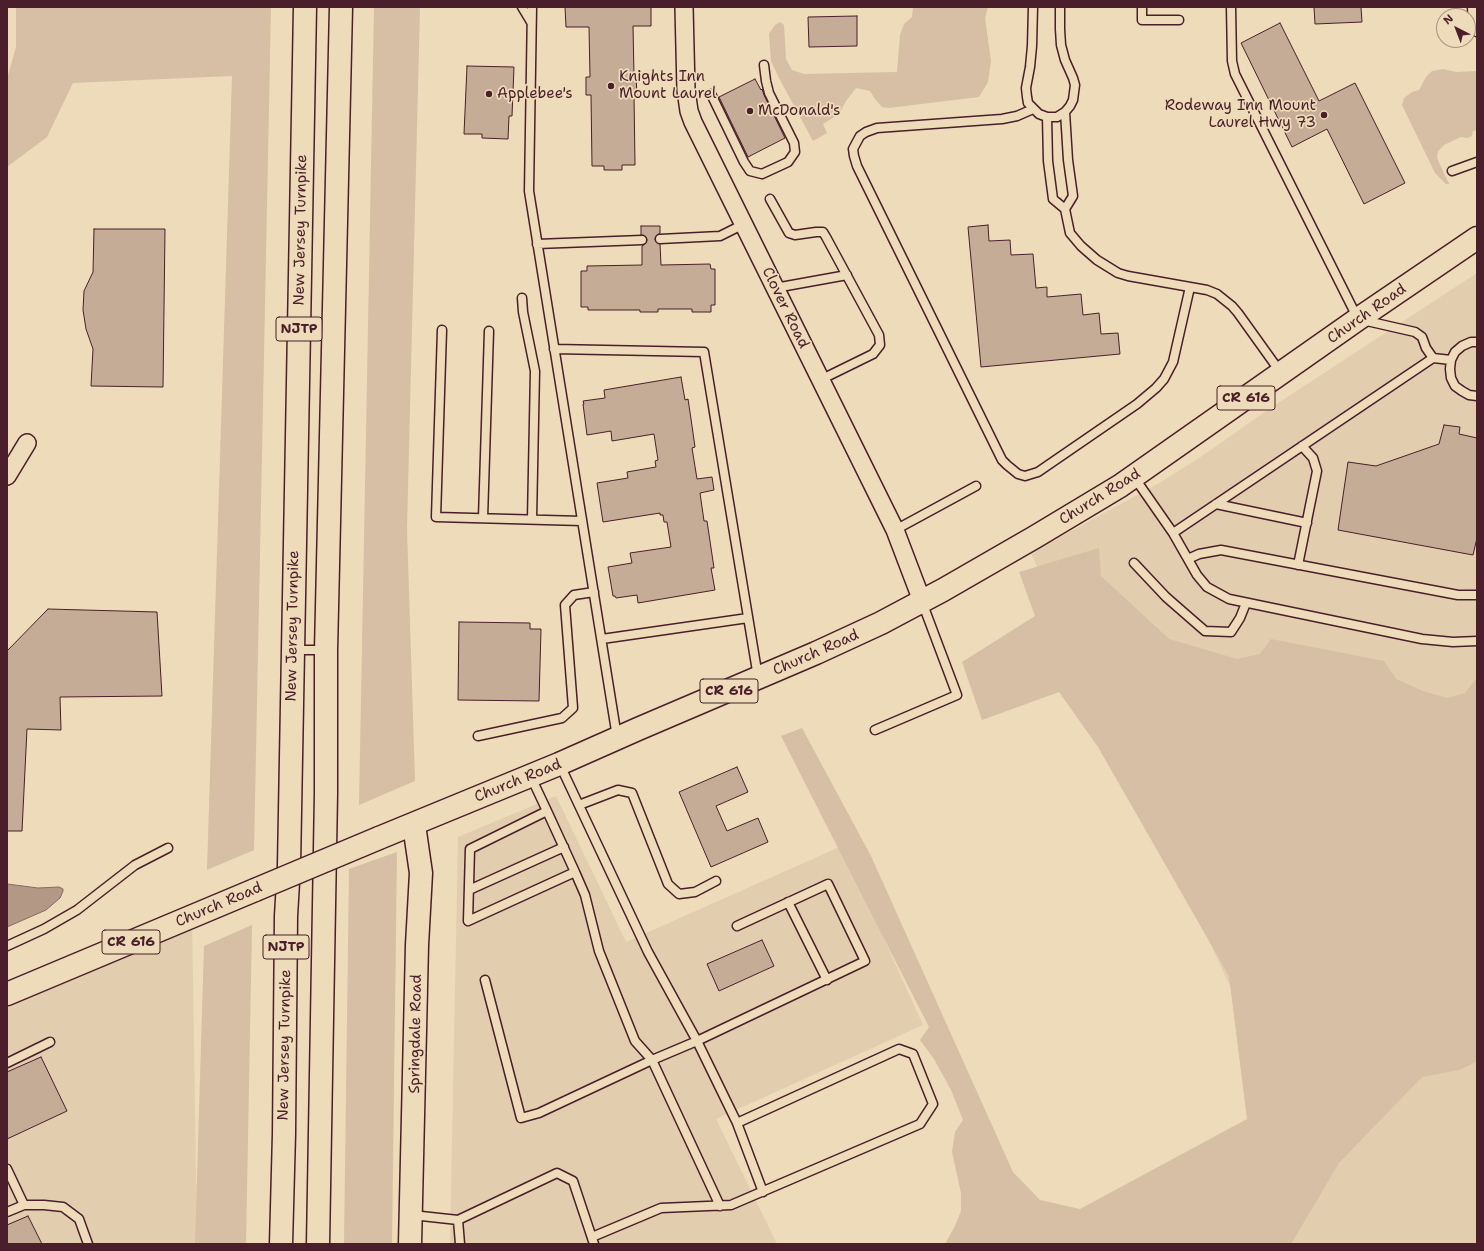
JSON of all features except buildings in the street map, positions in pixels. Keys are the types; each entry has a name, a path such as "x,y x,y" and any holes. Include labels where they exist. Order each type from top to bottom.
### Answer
{"main road":[{"name":"New Jersey Turnpike","path":"282,1244 286,916 289,857 305,7"},
{"name":"NJTP","path":"318,1244 326,793 326,650 341,7"},
{"name":"Church Road","path":"7,994 378,838 559,764 849,638 922,601 1035,537 1134,476 1358,319 1477,238"},
{"name":"Springdale Road","path":"410,1244 417,945 421,873 414,824"}],"street":[{"name":"Clover Road","path":"684,7 686,90 689,111 693,122 895,530 922,601"},
{"path":"7,476 27,442"}],"lane":[{"path":"522,7 532,23"},
{"path":"532,7 528,177 529,191 618,738"},
{"path":"1033,7 1032,46 1026,88 1028,103 1039,114 1047,117 1057,117 1065,112 1073,100 1075,85 1065,60 1062,45 1060,7"},
{"path":"1142,7 1142,20 1179,20"},
{"path":"1231,7 1232,61 1235,74 1358,319 1415,332 1422,337 1426,348 1433,358"},
{"path":"1472,7 1472,20 1474,29 1477,32"},
{"path":"711,94 744,162 750,171 762,174 788,162 794,152 794,143 769,93 764,65"},
{"path":"1033,109 1017,116 1002,119 877,128 860,136 854,149 854,156 857,166 1002,460 1007,466 1018,474 1025,476 1038,472 1137,404 1156,388 1166,375 1173,362 1190,287"},
{"path":"1065,112 1068,160 1073,196 1065,209"},
{"path":"1047,117 1048,161 1053,199 1065,209 1070,233 1089,254 1102,263 1128,276 1190,287 1212,292 1222,297 1232,306 1281,374"},
{"path":"1452,170 1477,162"},
{"path":"770,199 789,233 795,235 823,232 879,335 880,345 873,354 820,380"},
{"path":"660,239 720,236 744,224"},
{"path":"537,244 642,240"},
{"path":"775,288 847,275"},
{"path":"522,298 523,312 535,371 532,519"},
{"path":"442,330 436,516 582,521"},
{"path":"484,518 489,331"},
{"path":"1477,342 1471,342 1462,346 1456,352 1451,360 1450,370 1451,378 1455,386 1462,392 1477,396"},
{"path":"554,349 704,352 758,678"},
{"path":"1173,533 1433,358 1451,360"},
{"path":"1298,565 1317,471 1313,458 1302,446"},
{"path":"1134,476 1173,533 1197,575 1207,587 1229,599 1422,639 1453,642 1477,641"},
{"path":"895,530 976,486"},
{"path":"1216,504 1306,522"},
{"path":"1188,559 1198,554 1221,550 1458,595 1477,595"},
{"path":"1134,563 1166,597 1205,631 1231,632 1240,618 1246,603"},
{"path":"478,736 562,718 573,708 565,605 574,596 594,592"},
{"path":"875,730 957,695 922,601"},
{"path":"602,639 748,618"},
{"path":"292,650 326,650"},
{"path":"559,764 648,952 697,1041 736,1123 762,1192"},
{"path":"531,776 585,894 599,951 635,1041 652,1060 720,1206"},
{"path":"579,805 618,790 632,793 668,884 678,894 695,892 716,881"},
{"path":"547,811 470,849 468,921 575,872"},
{"path":"469,890 564,847"},
{"path":"7,946 44,929 77,910 135,865 168,848"},
{"path":"485,980 521,1118 539,1113 865,962 828,884 737,926"},
{"path":"788,902 827,980"},
{"path":"7,1063 50,1042"},
{"path":"411,1215 458,1220 557,1173 574,1181 593,1240 661,1208 731,1205 920,1124 933,1104 913,1054 899,1049 736,1123"},
{"path":"7,1169 24,1205"},
{"path":"7,1212 24,1205 63,1207 79,1219 88,1244"},
{"path":"458,1220 460,1244"}],"shaded area":[{"path":"16,7 271,7 254,850 207,870 232,76 73,83 47,137 7,167 7,79 16,47"},
{"path":"374,7 420,7 407,529 415,781 359,805"},
{"path":"913,7 988,7 985,18 991,61 988,82 979,97 889,108 882,107 870,91 856,88 846,101 839,114 823,124 827,133 813,141 771,61 769,34 775,25 780,22 784,25 786,59 792,70 804,74 897,72 900,35 904,24 912,17"},
{"path":"1443,69 1456,72 1477,71 1477,130 1473,131 1472,136 1467,138 1461,137 1444,145 1438,151 1437,158 1449,184 1446,184 1435,173 1402,105 1404,98 1412,92 1419,90 1426,77 1432,71"},
{"path":"1477,273 1477,1244 1070,1244 1281,1097 1031,553 1161,482 1202,456 1269,409"},
{"path":"1099,548 1101,576 1169,639 1237,659 1260,654 1271,639 1384,661 1396,679 1423,691 1447,698 1465,693 1477,678 1477,1060 1476,1062 1459,1070 1422,1077 1339,1163 1291,1244 945,1244 961,1211 961,1193 952,1152 955,1132 963,1120 951,1090 934,1059 920,1040 929,1027 781,736 802,728 871,856 1013,1172 1040,1200 1080,1209 1247,1119 1229,976 1098,747 1059,692 982,720 962,662 1035,616 1019,572"},
{"path":"556,796 626,942 842,846 923,1025 716,1119 777,1244 450,1244 458,837"},
{"path":"397,852 392,1244 344,1244 349,869"},
{"path":"7,884 38,888 59,887 63,889 63,891 60,898 46,910 7,927"},
{"path":"192,917 197,1244 7,1244 7,994"},
{"path":"252,925 246,1244 195,1244 204,946"}],"place":[{"name":"Knights Inn Mount Laurel","path":"611,86"},
{"name":"Applebee's","path":"489,94"},
{"name":"McDonald's","path":"750,111"},
{"name":"Rodeway Inn Mount Laurel Hwy 73","path":"1324,115"}]}
